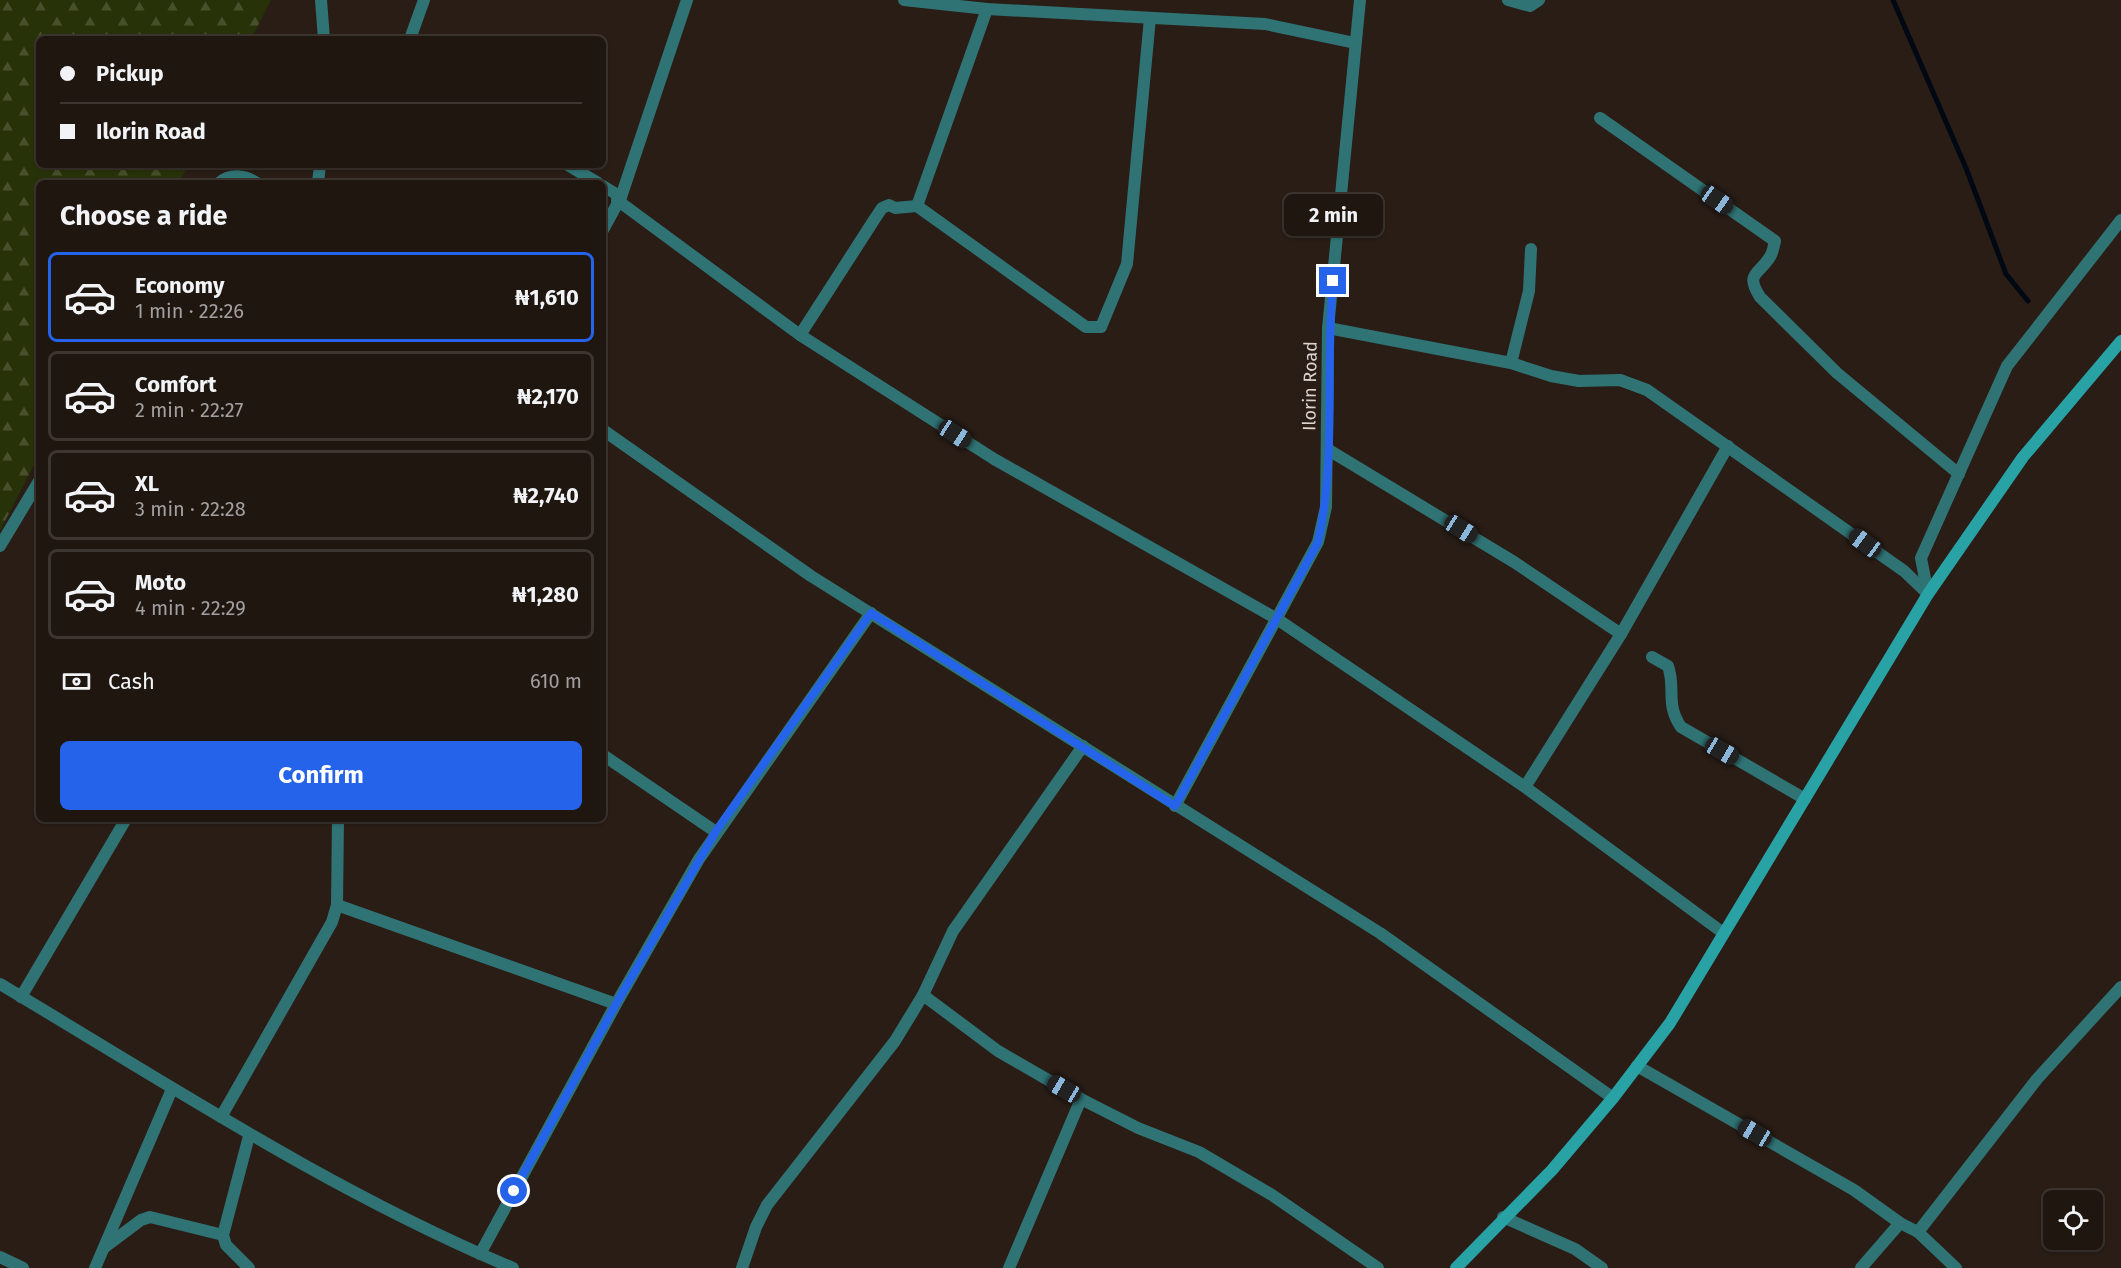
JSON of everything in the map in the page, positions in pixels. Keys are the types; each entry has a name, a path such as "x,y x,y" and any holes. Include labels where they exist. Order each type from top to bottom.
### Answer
{"main road":[{"path":"1456,1268 1503,1217 1552,1170 1613,1098 1670,1023 1722,932 1928,594 2023,457 2121,341"}],"street":[{"path":"321,0 324,36"},
{"path":"411,36 424,0"},
{"path":"606,224 619,199 687,0"},
{"path":"904,0 987,9 1265,24 1355,43"},
{"name":"Ilorin Road","path":"1175,806 1318,542 1326,507 1328,328 1360,0"},
{"path":"1508,0 1530,6 1539,0"},
{"path":"917,206 987,9"},
{"path":"800,335 882,208 889,205 895,208 917,206 1086,327 1101,327 1127,264 1150,18"},
{"path":"1600,118 1776,241 1771,255 1754,274 1752,285 1760,297 1837,374 1959,474"},
{"path":"573,168 592,180"},
{"path":"222,180 236,176 248,180"},
{"path":"606,188 800,335 994,459 1277,619 1525,787 1722,932"},
{"path":"1928,594 1922,558 2007,366 2121,220"},
{"path":"1511,363 1529,291 1531,249"},
{"path":"1328,328 1511,363 1551,376 1580,381 1620,380 1647,390 1904,571 1928,594"},
{"path":"606,432 812,576 1380,933 1613,1098"},
{"path":"1525,787 1620,634 1728,446"},
{"path":"1327,449 1504,556 1620,634"},
{"path":"0,546 36,486"},
{"path":"480,1254 616,1004 716,831 871,613"},
{"path":"1652,657 1668,666 1671,673 1670,706 1681,727 1804,799"},
{"path":"742,1268 756,1227 767,1205 895,1041 923,995 953,931 1083,746"},
{"path":"606,757 716,831"},
{"path":"21,997 124,822"},
{"path":"220,1117 332,922 337,905 338,822"},
{"path":"337,905 616,1004"},
{"path":"0,984 249,1136 480,1254 513,1268"},
{"path":"1918,1232 2037,1079 2121,987"},
{"path":"923,995 998,1051 1081,1099 1138,1128 1199,1152 1272,1195 1378,1268"},
{"path":"1637,1066 1854,1190 1900,1223 1918,1232 1956,1268"},
{"path":"95,1268 172,1089"},
{"path":"1009,1268 1081,1099"},
{"path":"249,1136 224,1235 226,1245 249,1268"},
{"path":"105,1247 141,1220 150,1217 224,1235"},
{"path":"1503,1217 1575,1249 1602,1268"},
{"path":"1861,1268 1900,1223"},
{"path":"0,1257 23,1268"}],"green space":[{"path":"0,0 271,0 253,36 36,36 36,168 186,168 180,180 36,180 36,461 0,531"}],"waterway":[{"path":"1893,0 1966,168 2006,274 2028,301"}],"route":[{"path":"514,1191 616,1004 716,831 871,613 1175,806 1318,542 1326,507 1328,328 1333,281"}]}
